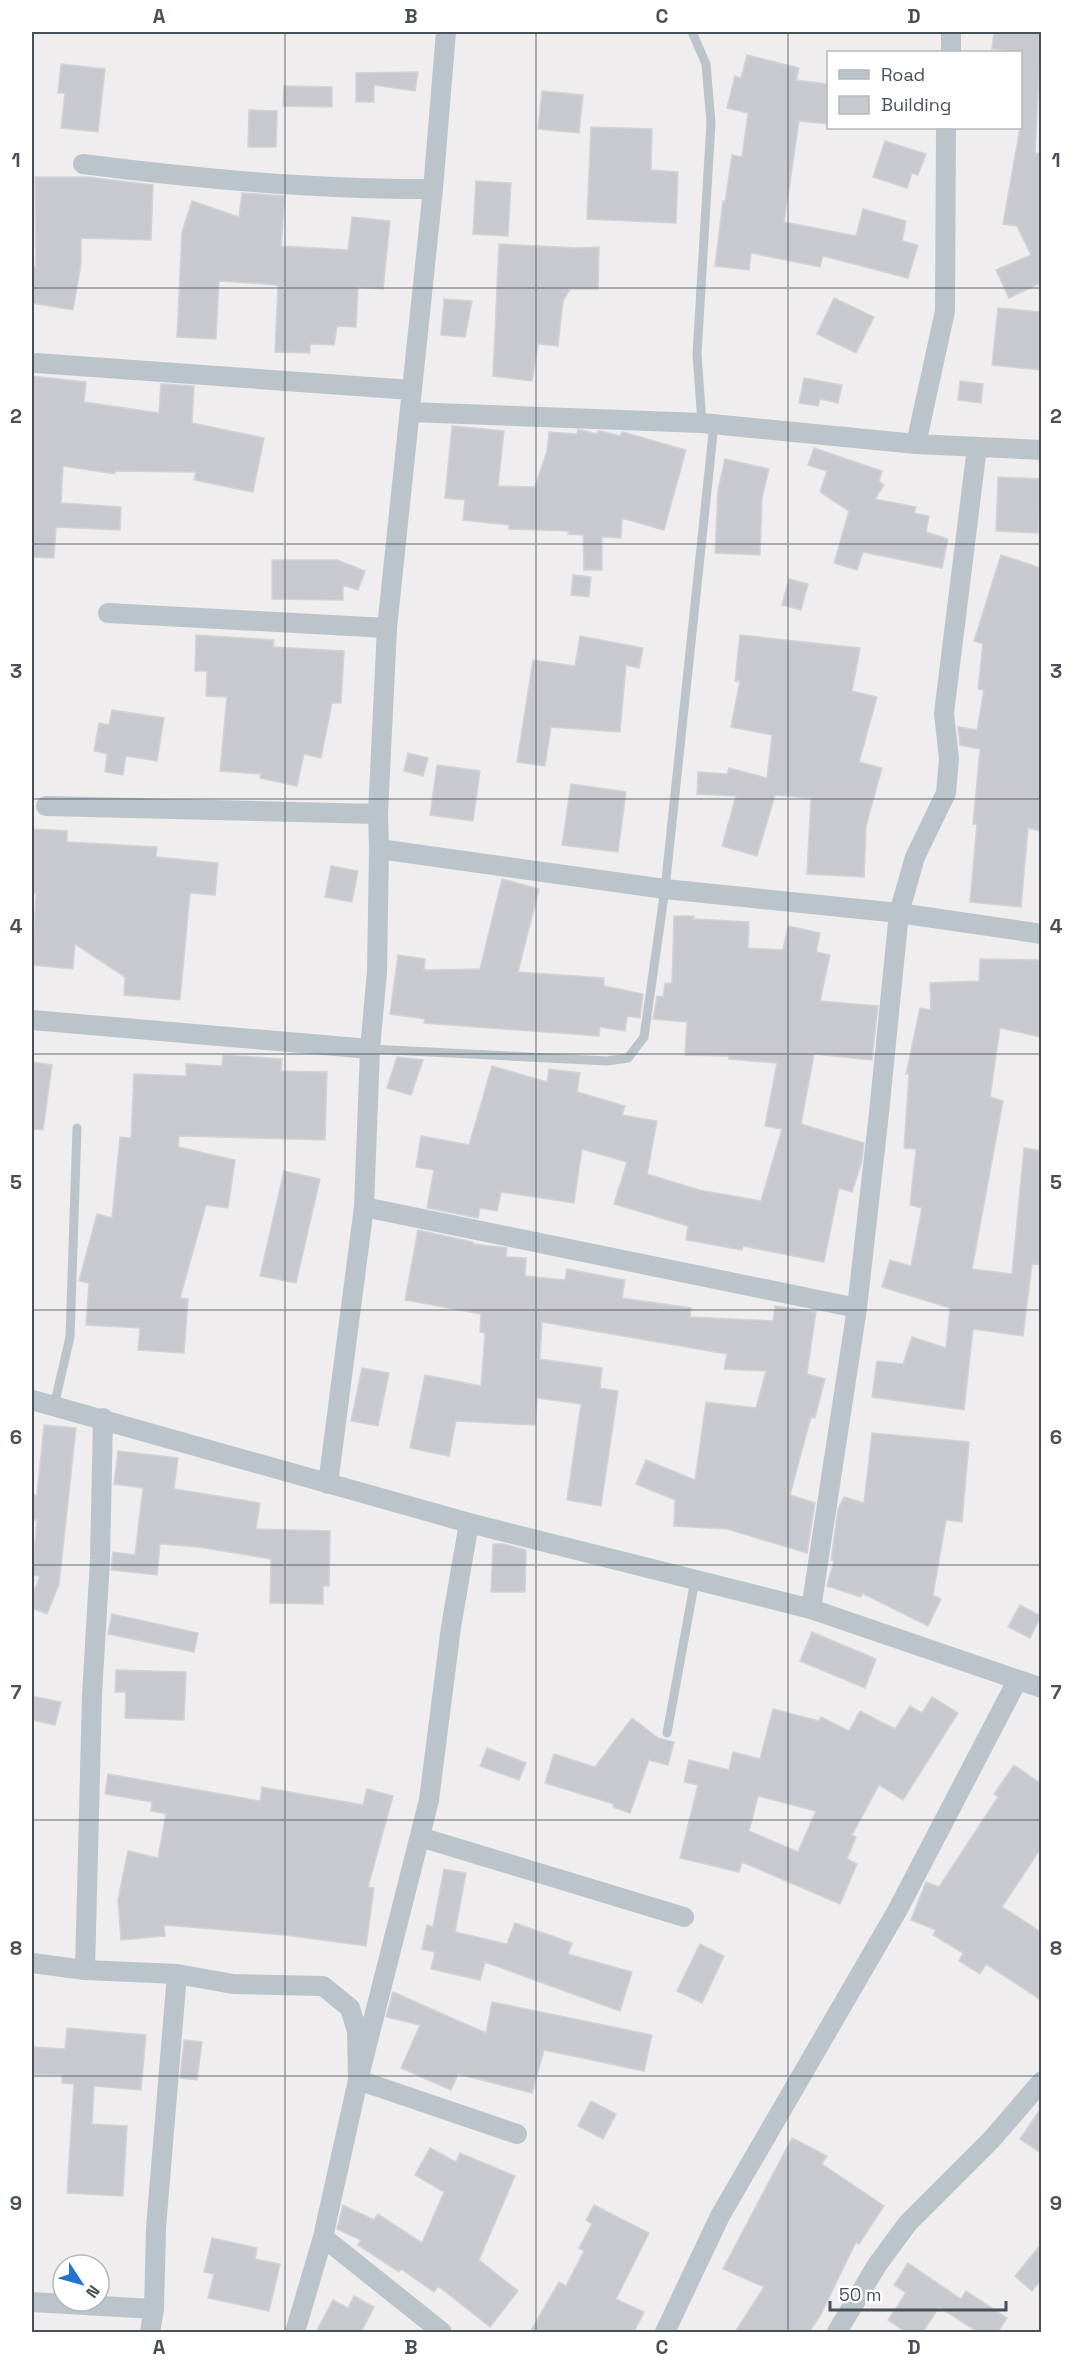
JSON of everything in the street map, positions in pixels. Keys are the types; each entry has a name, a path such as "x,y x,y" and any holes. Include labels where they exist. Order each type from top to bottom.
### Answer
{"street":[{"path":"328,1484 364,1207 370,1048 376,972 380,849 378,814 387,628 433,189 446,32"},
{"path":"951,32 951,51"},
{"path":"916,444 945,311 946,129"},
{"path":"83,164 172,176 260,183 433,189"},
{"path":"36,363 412,390"},
{"path":"410,412 708,424 916,444 1041,450"},
{"path":"811,1609 857,1308 899,913 915,857 946,793 949,759 944,713 977,447"},
{"path":"108,613 387,628"},
{"path":"46,806 378,814"},
{"path":"380,849 665,889 899,913 1041,934"},
{"path":"32,1020 370,1048"},
{"path":"364,1207 857,1308"},
{"path":"32,1400 103,1418 469,1523 811,1609 1041,1688"},
{"path":"85,1970 103,1418"},
{"path":"295,2332 323,2237 358,2080 429,1800 451,1627 469,1523"},
{"path":"665,2332 720,2216 897,1911 1017,1681"},
{"path":"420,1837 684,1917"},
{"path":"32,1963 85,1970 177,1974 233,1984 323,1986 350,2008 357,2031 358,2080"},
{"path":"150,2332 154,2309 156,2228 177,1974"},
{"path":"358,2080 517,2134"},
{"path":"837,2332 877,2265 908,2223 992,2139 1041,2081"},
{"path":"323,2237 442,2332"},
{"path":"32,2302 154,2309"}],"lane":[{"path":"370,1048 607,1061 628,1058 644,1037 665,889 708,424 697,354 711,123 706,64 692,32"},
{"path":"54,1406 70,1337 77,1128"},
{"path":"667,1733 695,1580"}],"building":[{"path":"994,32 1041,32 1035,153 1041,154 1041,283 1009,298 996,270 1031,255 1017,226 1003,224 1020,129 1022,129 1022,51 992,49"},
{"path":"747,55 799,68 796,80 827,84 827,124 799,121 784,222 856,236 863,209 906,221 902,241 918,245 908,278 823,256 820,267 751,253 749,270 715,266 723,201 725,202 732,155 742,157 748,113 727,108 735,76 741,78"},
{"path":"61,64 105,69 98,132 61,128 65,93 58,93"},
{"path":"418,72 415,91 374,85 374,102 356,102 356,73"},
{"path":"284,86 332,87 332,107 283,106"},
{"path":"542,91 583,95 579,133 538,129"},
{"path":"249,110 277,111 276,147 248,147"},
{"path":"591,127 652,129 651,170 678,172 676,223 587,219"},
{"path":"885,141 926,154 918,175 912,173 907,188 873,177"},
{"path":"35,177 87,177 153,185 151,240 81,238 81,264 73,310 32,303 32,266 36,267"},
{"path":"476,181 511,183 508,236 473,234"},
{"path":"242,193 285,196 281,246 348,250 352,217 390,221 383,289 358,287 356,327 337,326 334,345 310,344 310,353 275,352 278,285 219,281 216,339 177,337 182,232 192,201 239,217"},
{"path":"499,244 599,247 598,289 570,289 563,301 558,346 538,344 532,381 493,376"},
{"path":"834,298 874,317 856,353 817,334"},
{"path":"444,299 472,301 465,337 441,335"},
{"path":"998,308 1041,312 1041,370 992,365"},
{"path":"32,376 86,382 84,402 159,413 161,384 194,386 192,423 264,438 253,492 194,480 196,472 115,471 115,474 63,466 61,503 121,507 120,530 56,527 54,558 32,557"},
{"path":"804,378 842,385 838,403 820,399 818,406 799,403"},
{"path":"960,381 983,384 981,403 958,400"},
{"path":"452,426 504,431 498,486 535,487 547,451 549,432 577,434 578,430 581,430 597,434 601,431 620,436 622,432 686,450 664,530 622,518 621,538 602,537 602,570 584,570 583,535 568,534 569,531 509,529 509,525 463,520 465,500 445,498"},
{"path":"814,448 882,471 879,481 884,485 875,499 916,507 914,513 929,516 926,532 948,539 942,568 863,552 857,570 834,563 849,511 820,492 827,471 808,465"},
{"path":"725,459 769,469 762,498 760,555 715,553 718,490"},
{"path":"998,477 1041,479 1038,533 996,531"},
{"path":"1001,555 1041,568 1041,831 1028,828 1021,907 970,902 977,824 973,824 980,749 960,745 958,727 977,730 984,690 978,689 983,644 974,641"},
{"path":"272,560 337,560 365,571 358,590 343,585 343,600 272,599"},
{"path":"573,575 591,577 589,597 571,595"},
{"path":"789,579 808,584 801,610 782,605"},
{"path":"196,635 274,640 273,647 344,651 341,703 332,703 321,758 304,754 297,786 260,778 261,774 220,771 227,697 206,696 207,671 195,671"},
{"path":"740,635 860,648 852,691 877,697 859,762 882,768 866,826 864,877 807,874 811,798 775,795 757,856 722,846 736,796 697,794 698,772 727,774 729,768 767,778 772,735 731,727 740,681 735,681"},
{"path":"580,636 643,648 639,668 626,665 620,732 551,727 545,766 517,762 533,660 575,666"},
{"path":"112,710 164,718 157,761 126,756 123,775 105,772 107,754 94,751 99,723 109,725"},
{"path":"408,753 428,758 423,776 404,771"},
{"path":"437,765 480,771 473,821 430,815"},
{"path":"571,784 626,792 618,852 562,845"},
{"path":"32,829 67,831 67,842 157,847 156,857 218,863 215,895 190,893 180,1000 124,995 125,977 75,944 73,969 32,965 36,893 32,893"},
{"path":"331,866 358,871 352,902 325,897"},
{"path":"502,879 539,889 518,972 604,978 604,986 643,994 640,1018 627,1016 625,1031 600,1027 599,1036 424,1023 425,1019 390,1014 398,955 425,959 424,970 480,969"},
{"path":"674,916 749,922 748,948 783,950 788,926 820,933 816,952 830,955 820,1001 878,1006 872,1060 814,1054 801,1124 864,1143 862,1161 852,1192 839,1188 824,1262 743,1246 742,1250 686,1240 688,1226 614,1204 627,1162 582,1149 574,1203 501,1192 497,1211 480,1208 478,1218 427,1208 434,1170 416,1167 421,1136 469,1145 492,1066 547,1082 549,1069 580,1073 577,1092 625,1106 622,1115 657,1121 647,1174 699,1190 761,1201 782,1129 765,1126 777,1063 729,1059 729,1056 685,1055 687,1022 653,1019 657,996 663,997 665,983 672,983"},
{"path":"980,959 1041,960 1041,1037 1000,1028 990,1097 1003,1101 972,1269 1012,1274 1024,1148 1041,1151 1041,1265 1032,1264 1023,1336 973,1329 964,1410 872,1397 877,1361 903,1364 912,1337 946,1348 950,1308 882,1287 890,1260 911,1266 922,1208 910,1205 916,1149 904,1148 909,1074 906,1074 920,1008 931,1010 930,983 979,981"},
{"path":"223,1055 282,1059 281,1071 327,1072 325,1140 179,1136 178,1147 235,1160 228,1208 206,1205 180,1298 188,1299 184,1353 138,1350 140,1328 86,1325 89,1283 79,1281 97,1214 112,1218 120,1137 131,1138 134,1074 186,1076 186,1064 222,1066"},
{"path":"397,1057 423,1060 411,1095 387,1088"},
{"path":"32,1062 52,1065 43,1130 32,1129"},
{"path":"284,1171 320,1179 296,1283 260,1276"},
{"path":"418,1230 473,1242 473,1244 507,1248 506,1257 526,1258 525,1276 565,1280 567,1269 625,1280 622,1298 691,1308 690,1317 773,1321 775,1306 816,1312 807,1374 825,1379 815,1418 811,1417 790,1495 815,1503 807,1553 727,1529 674,1526 675,1500 636,1484 646,1460 695,1480 706,1402 756,1408 766,1371 724,1369 727,1354 542,1322 540,1359 602,1368 600,1388 618,1391 601,1506 567,1500 581,1404 537,1398 535,1425 456,1421 449,1456 410,1448 425,1375 481,1386 485,1333 480,1332 481,1314 405,1300"},
{"path":"362,1368 389,1373 378,1426 351,1421"},
{"path":"44,1425 76,1428 59,1584 47,1614 32,1608 32,1596 40,1576 32,1575 37,1520 32,1520 32,1495 37,1495"},
{"path":"872,1433 969,1442 962,1522 946,1520 933,1595 941,1599 928,1626 862,1593 861,1597 827,1586 834,1561 831,1560 838,1509 844,1497 864,1503"},
{"path":"118,1451 178,1458 174,1489 260,1503 256,1529 330,1531 329,1586 323,1586 323,1604 270,1603 271,1559 199,1547 160,1544 157,1575 111,1570 113,1552 135,1555 143,1488 114,1484"},
{"path":"493,1544 504,1544 526,1550 525,1592 491,1592"},
{"path":"1020,1605 1041,1616 1030,1638 1008,1627"},
{"path":"112,1614 198,1633 194,1652 108,1634"},
{"path":"812,1632 876,1659 865,1688 800,1661"},
{"path":"116,1670 186,1672 184,1720 125,1718 126,1692 115,1692"},
{"path":"32,1696 61,1702 55,1725 32,1720"},
{"path":"932,1697 958,1713 903,1800 879,1785 852,1835 856,1837 847,1859 857,1864 840,1904 742,1862 739,1872 680,1858 698,1785 684,1782 689,1760 729,1770 733,1752 760,1759 773,1709 819,1721 821,1717 849,1731 860,1711 895,1729 910,1706 922,1713","holes":["758,1796 816,1811 798,1852 749,1831"]},
{"path":"632,1718 658,1738 674,1742 668,1765 649,1760 630,1813 613,1807 614,1804 545,1783 554,1754 595,1767"},
{"path":"487,1748 526,1763 519,1780 480,1766"},
{"path":"1014,1765 1041,1784 1041,1848 1002,1907 1041,1932 1041,2000 986,1964 980,1974 959,1961 963,1953 933,1935 936,1930 911,1920 926,1882 939,1887 998,1797 994,1794"},
{"path":"108,1774 260,1801 262,1787 363,1805 367,1789 393,1796 368,1887 374,1888 366,1946 285,1935 164,1925 165,1936 121,1940 118,1900 128,1851 158,1858 166,1814 151,1811 152,1802 105,1794"},
{"path":"444,1869 466,1873 455,1932 507,1944 515,1923 572,1943 568,1954 632,1972 620,2011 485,1962 480,1980 431,1969 435,1952 422,1949 427,1925 433,1927"},
{"path":"700,1944 724,1956 702,2003 677,1991"},
{"path":"393,1992 486,2033 492,2002 652,2035 644,2071 544,2050 532,2093 458,2074 451,2090 401,2068 420,2025 386,2017"},
{"path":"67,2028 146,2035 141,2090 94,2086 92,2124 127,2126 123,2196 67,2193 74,2084 62,2083 62,2075 32,2074 32,2047 65,2049"},
{"path":"184,2040 202,2042 197,2080 180,2078"},
{"path":"591,2101 616,2114 603,2139 578,2126"},
{"path":"1041,2108 1041,2153 1020,2139"},
{"path":"792,2138 827,2156 822,2164 884,2206 859,2244 856,2242 820,2316 809,2332 735,2332 764,2287 723,2269"},
{"path":"430,2148 456,2162 460,2153 515,2176 479,2260 518,2291 490,2327 438,2286 434,2292 401,2269 399,2272 358,2245 361,2240 337,2229 343,2205 374,2220 378,2214 422,2243 444,2192 415,2175"},
{"path":"594,2205 649,2233 616,2299 644,2312 634,2332 530,2332 559,2282 566,2286 584,2251 579,2248 592,2224 586,2220"},
{"path":"212,2238 257,2248 255,2259 280,2264 269,2311 208,2298 214,2274 204,2272"},
{"path":"1041,2244 1041,2280 1032,2291 1015,2276"},
{"path":"908,2263 961,2299 966,2291 1007,2318 998,2332 978,2332 939,2307 923,2332 906,2332 888,2320 906,2293 894,2285"},
{"path":"354,2296 374,2307 361,2332 316,2332 333,2300 348,2308"}]}
